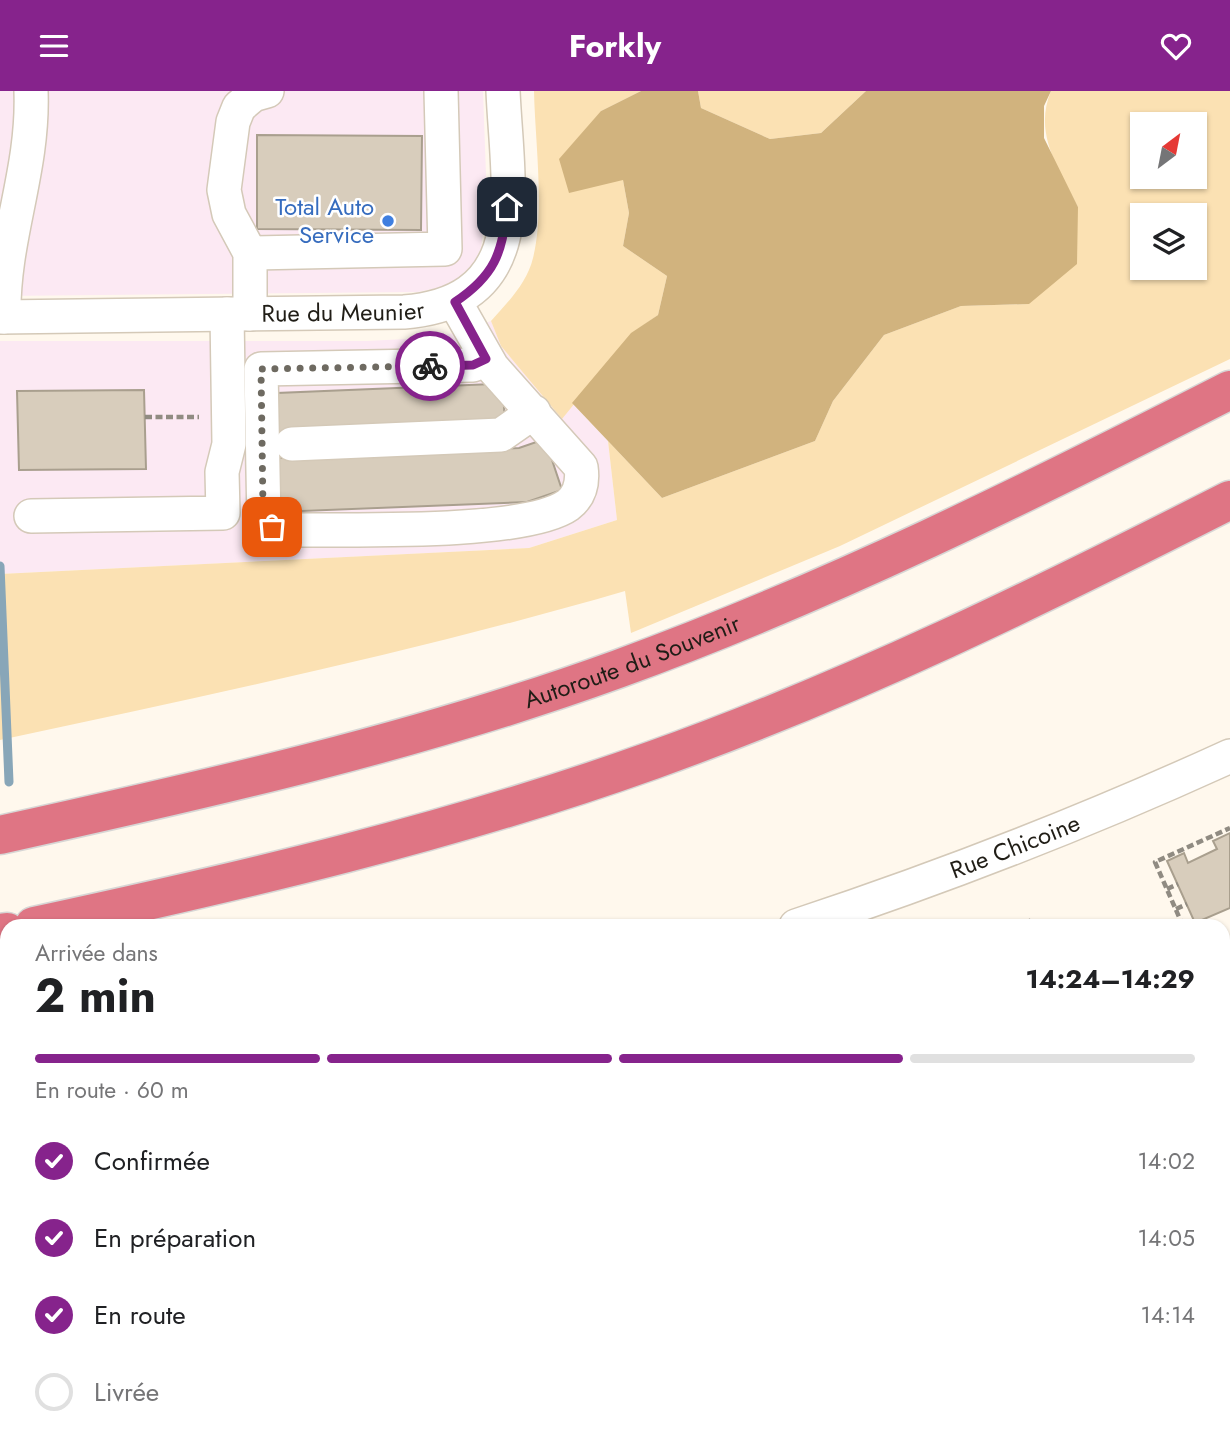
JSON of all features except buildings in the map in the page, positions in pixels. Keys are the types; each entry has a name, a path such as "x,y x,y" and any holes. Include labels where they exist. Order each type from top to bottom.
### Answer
{"highway":[{"name":"Autoroute du Souvenir","path":"0,835 374,746 617,669 778,606 931,539 1230,390"},
{"path":"64,919 328,858 495,811 650,761 759,719 943,641 1230,500"}],"street":[{"path":"2,317 3,282 30,153 31,91"},
{"path":"31,516 223,513 222,472 229,445 238,314 250,253 229,214 224,190 233,122 239,107 253,95 267,91"},
{"path":"250,253 445,249 440,91"},
{"name":"Rue du Meunier","path":"2,317 404,312 426,310 455,302 490,272 503,243 507,207 503,91"},
{"path":"455,302 486,359 572,454 580,467 583,481 578,494 568,505 511,523 280,530 264,522 263,509 280,444 261,369 473,365 486,359"},
{"path":"280,444 501,435 534,412"},
{"name":"Rue Chicoine","path":"816,919 968,867 1101,814 1230,757"}],"path":[{"path":"145,417 181,417"},
{"path":"1180,919 1155,862 1230,828"},
{"path":"1159,851 1162,858"},
{"path":"1167,889 1178,884"},
{"path":"1176,909 1187,904"}],"shaded area":[{"path":"0,91 483,91 487,203 481,248 473,264 458,278 441,287 418,292 0,296"},
{"path":"534,91 641,91 601,111 623,180 629,213 623,246 667,276 658,315 631,334 562,419 501,346 491,321 526,276 537,239 539,198"},
{"path":"641,91 698,91 701,108 770,139 821,133 866,91 1051,91 1044,106 1044,138 1078,207 1077,264 1029,304 961,306 884,335 833,401 815,441 662,498 572,403 631,333 658,315 667,276 623,246 629,213 623,180 569,193 559,159 601,111"},
{"path":"698,91 866,91 821,133 770,139 701,108"},
{"path":"1051,91 1230,91 1230,359 840,546 631,633 625,591 392,653 0,740 0,574 529,548 617,520 608,441 662,498 815,441 833,401 884,335 961,306 1029,304 1078,207 1056,165 1045,122"},
{"path":"491,321 501,346 562,419 572,403 608,441 617,520 529,548 0,574 0,341 367,341 425,338 459,332"}],"waterway":[{"path":"0,566 9,782"}],"way so far":[{"path":"272,527 264,522 263,509 261,369 430,366"}],"place":[{"name":"Total Auto Service","path":"388,221"}],"route":[{"path":"430,366 473,365 486,359 467,329 455,302 490,272 498,258 503,243 507,207"}]}
